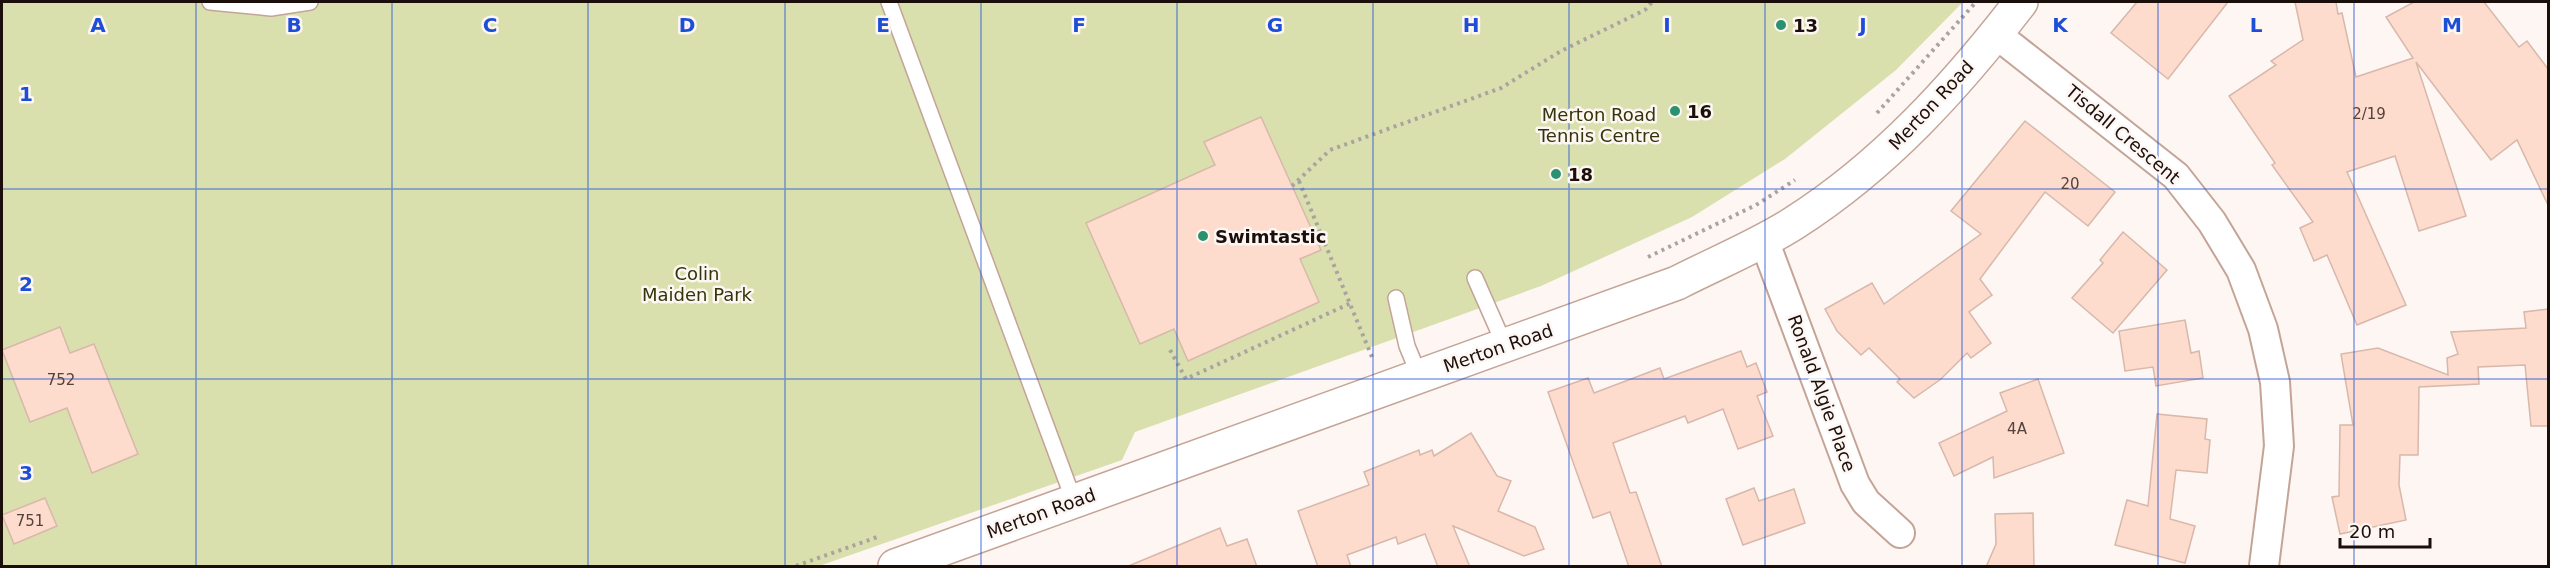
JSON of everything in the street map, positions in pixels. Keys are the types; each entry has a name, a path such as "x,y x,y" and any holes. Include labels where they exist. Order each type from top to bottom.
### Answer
{"main road":[{"name":"Merton Road","path":"895,567 1677,282 1764,240 1821,205 1860,176 1914,128 2022,2"}],"street":[{"name":"Tisdall Crescent","path":"1996,34 2176,176 2212,222 2241,270 2263,329 2275,382 2279,446 2264,567"},
{"name":"Ronald Algie Place","path":"1764,240 1855,484 1866,501 1900,532"}],"lane":[{"path":"210,2 271,8 310,2"},
{"path":"889,2 1074,501"},
{"path":"1475,278 1505,346"},
{"path":"1396,298 1407,346 1419,375"}],"path":[{"path":"1293,186 1330,150 1501,88 1562,51 1645,10 1652,2"},
{"path":"1299,181 1372,357"},
{"path":"1170,350 1186,379 1351,303"}],"green space":[{"name":"Colin Maiden Park","path":"2,2 1963,2 1896,70 1785,159 1692,217 1541,286 1135,432 1122,460 819,566 2,566"}],"building":[{"path":"2137,2 2228,2 2168,79 2111,33"},
{"path":"2295,2 2336,2 2338,14 2342,13 2356,77 2413,58 2386,17 2414,2 2484,2 2519,47 2527,41 2548,69 2548,205 2517,140 2491,160 2416,62 2466,216 2419,231 2395,156 2347,172 2406,305 2357,325 2327,255 2314,261 2300,228 2313,222 2272,165 2275,163 2229,96 2276,65 2271,61 2303,40"},
{"name":"Swimtastic","path":"1261,117 1321,250 1300,259 1319,302 1188,361 1174,329 1140,344 1086,223 1215,165 1204,142"},
{"path":"2025,121 2115,192 2088,226 2045,192 1980,279 1992,295 1969,312 1991,343 1971,358 1967,353 1941,379 1914,398 1897,382 1900,379 1869,348 1861,355 1837,331 1825,309 1872,283 1884,304 1981,234 1951,211"},
{"path":"2123,232 2167,270 2113,333 2072,298 2103,263 2100,260"},
{"path":"2548,309 2548,426 2531,426 2525,365 2478,367 2479,384 2419,387 2418,455 2400,455 2399,485 2406,520 2340,534 2332,497 2339,496 2340,425 2353,425 2341,354 2378,348 2448,375 2447,358 2458,354 2451,332 2526,328 2524,312"},
{"path":"2185,320 2191,353 2199,351 2203,378 2156,386 2153,367 2125,371 2119,331"},
{"path":"60,327 70,353 94,344 138,454 92,473 67,408 30,422 2,350"},
{"path":"1741,351 1747,367 1756,363 1767,392 1757,396 1773,436 1738,449 1723,409 1688,423 1685,416 1613,443 1630,493 1636,492 1662,567 1629,567 1610,512 1593,518 1548,392 1588,378 1594,393 1660,368 1664,379"},
{"path":"2038,379 2064,453 1994,478 1993,457 1954,476 1939,443 2007,411 2000,393"},
{"path":"2157,414 2207,419 2205,439 2210,440 2207,473 2176,470 2170,519 2195,526 2185,563 2115,545 2127,500 2148,506"},
{"path":"1471,433 1497,476 1511,481 1498,511 1535,527 1544,549 1524,556 1453,526 1470,567 1438,567 1425,534 1398,544 1396,537 1347,555 1351,567 1318,567 1298,511 1369,485 1364,472 1419,450 1420,455 1432,450 1434,456"},
{"path":"1754,488 1759,501 1794,489 1805,523 1743,545 1726,499"},
{"path":"45,498 57,526 14,544 2,515"},
{"path":"2033,513 2034,567 1986,567 1996,544 1995,514"},
{"path":"1220,528 1227,546 1247,539 1257,567 1126,567"}],"place":[{"name":"13","path":"1781,25"},
{"name":"16","path":"1675,111"},
{"name":"18","path":"1556,174"},
{"name":"Swimtastic","path":"1203,236"}],"park label":[{"name":"Merton Road Tennis Centre","path":"1599,124"}]}
